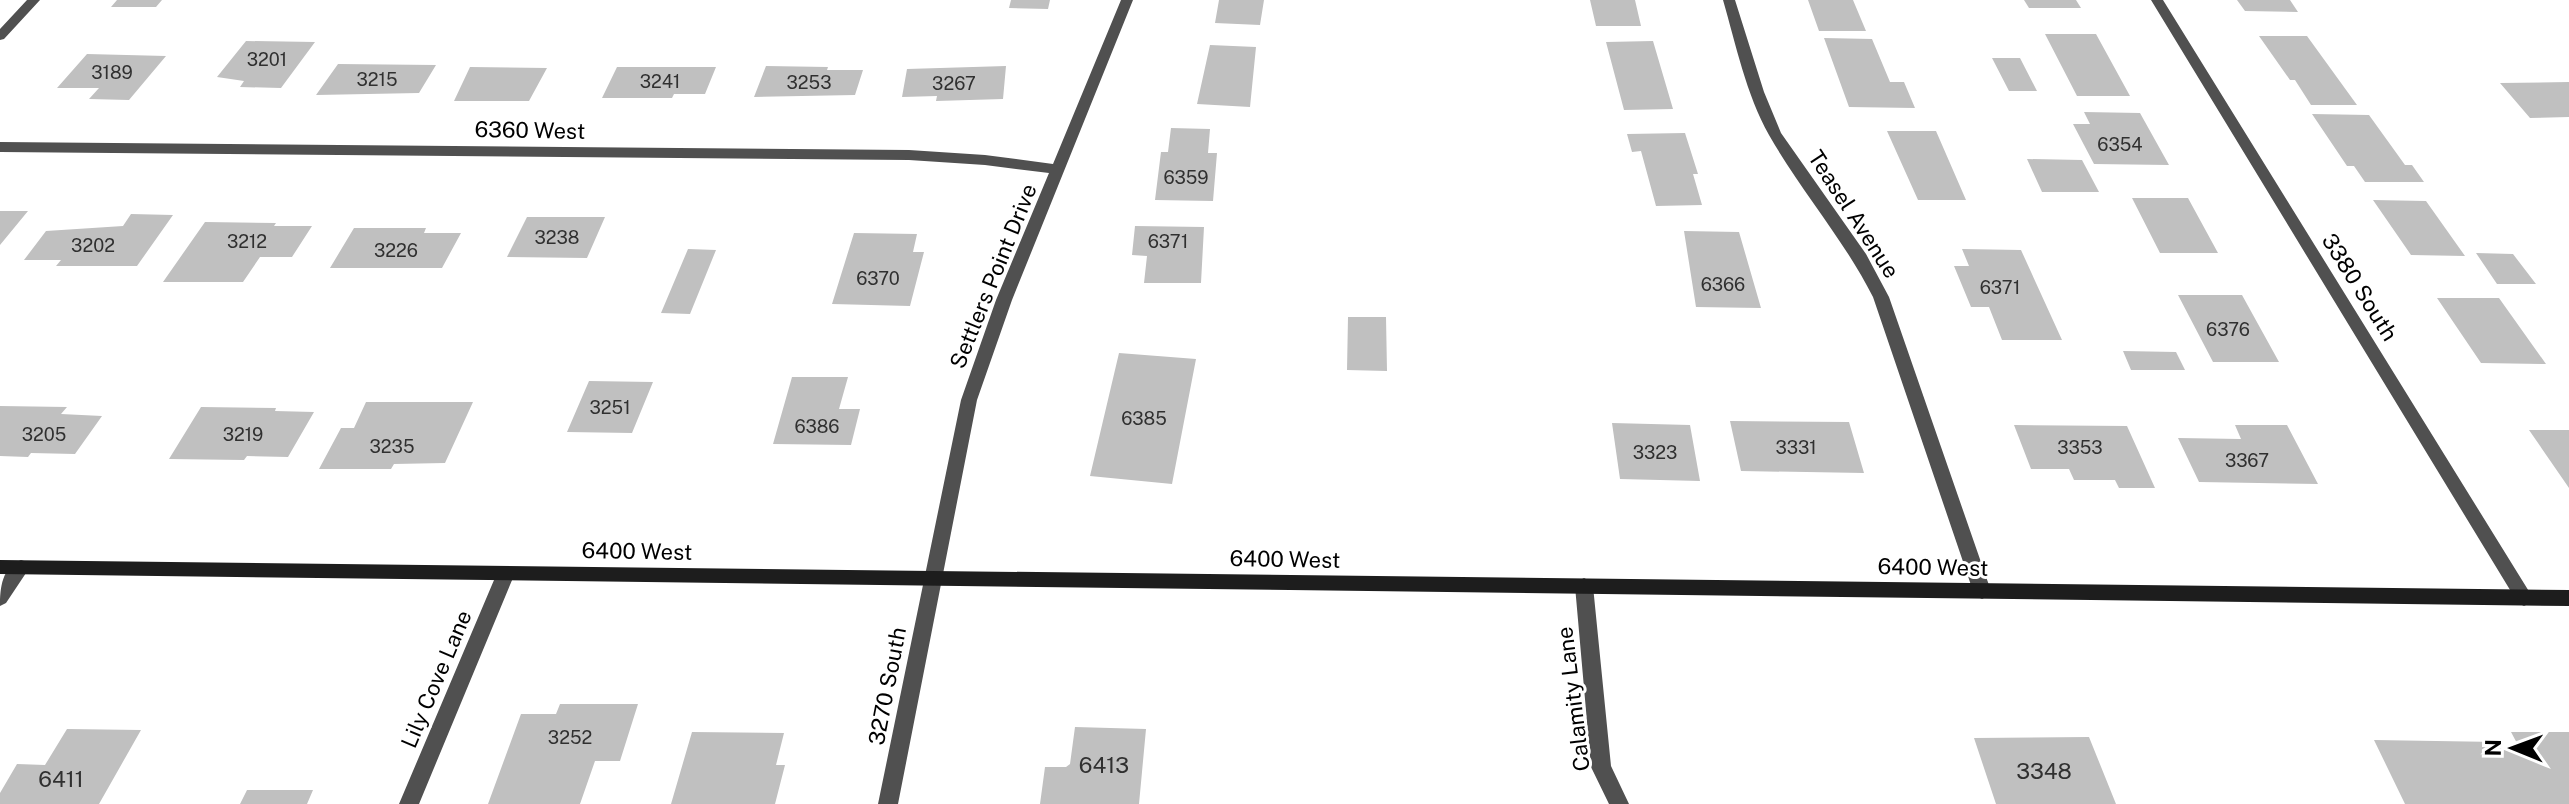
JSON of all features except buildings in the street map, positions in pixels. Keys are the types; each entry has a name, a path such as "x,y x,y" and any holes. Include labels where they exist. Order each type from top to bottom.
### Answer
{"street":[{"path":"0,36 34,0"},
{"name":"Settlers Point Drive","path":"932,578 969,400 1004,300 1127,0"},
{"name":"Teasel Avenue","path":"1729,0 1757,92 1775,134 1861,258 1881,297 1982,591"},
{"name":"3380 South","path":"2157,0 2524,598"},
{"name":"6360 West","path":"0,147 909,155 985,160 1059,170"},
{"name":"6400 West","path":"0,567 2569,598"},
{"path":"0,598 21,567"},
{"name":"Lily Cove Lane","path":"409,804 506,573"},
{"name":"3270 South","path":"888,804 932,578"},
{"name":"Calamity Lane","path":"1584,586 1601,767 1619,804"}]}
